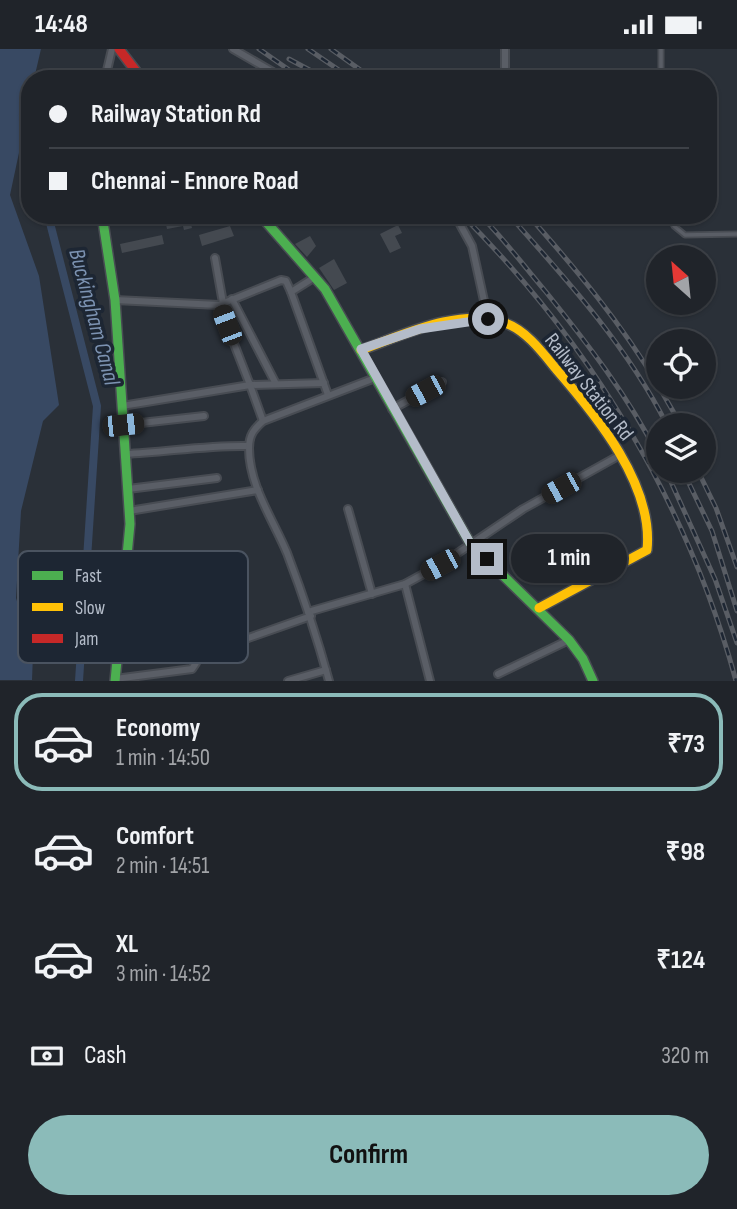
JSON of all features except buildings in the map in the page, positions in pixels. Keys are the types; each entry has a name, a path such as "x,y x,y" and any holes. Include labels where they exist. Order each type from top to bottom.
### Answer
{"street":[{"path":"107,70 112,49"},
{"path":"118,49 135,70"},
{"path":"233,49 269,70"},
{"path":"505,49 505,70"},
{"path":"103,224 114,300 128,489 126,551"},
{"path":"268,224 315,277 361,349 392,409 470,543 569,640 583,659 593,681"},
{"path":"361,349 420,329 488,319 472,246 460,224"},
{"path":"215,258 221,304 263,421"},
{"path":"291,292 315,277"},
{"path":"114,300 221,304 286,281 328,395"},
{"path":"232,299 276,384"},
{"name":"Railway Station Rd","path":"488,319 509,324 534,343 610,438 620,455 642,511 649,541 647,550 640,556 539,608"},
{"path":"329,681 286,551 257,490 248,446 251,433 263,421 375,378"},
{"path":"392,409 442,382"},
{"path":"122,406 250,385 324,383"},
{"path":"123,425 204,416"},
{"path":"125,454 233,444 248,446"},
{"path":"248,638 309,614 405,584 440,565 523,509 620,455"},
{"path":"128,489 216,478"},
{"path":"129,512 257,490"},
{"path":"348,509 372,594"},
{"path":"405,584 430,681"},
{"path":"498,674 569,640"},
{"path":"115,680 192,669 196,663"},
{"path":"288,681 326,670"}],"lane":[{"path":"661,49 661,70"},
{"path":"673,224 685,235 737,234"}],"water":[{"path":"0,49 41,49 36,70 21,70 21,143 10,195 39,276 59,405 43,421 21,511 16,598 18,663 33,663 32,680 0,680"}],"waterway":[{"name":"Buckingham Canal","path":"50,224 97,406 88,551"},
{"name":"Buckingham Canal","path":"79,681 80,663"}],"railway":[{"path":"259,49 289,70"},
{"path":"308,49 339,70"},
{"path":"331,49 360,70"},
{"path":"289,59 310,70"},
{"path":"470,224 552,317 593,372 629,430 662,490 691,552 716,615 736,681"},
{"path":"488,224 592,350 646,434"},
{"path":"517,224 615,341 660,413"},
{"path":"536,224 597,297 646,366"},
{"path":"666,399 674,413"},
{"path":"671,483 715,579 737,643"},
{"path":"689,483 712,531 737,611"},
{"path":"704,483 716,508 737,567"}],"traffic: fast":[{"path":"103,224 115,300 130,524 127,551"},
{"path":"268,224 325,289 470,543 569,640 583,659 593,681"},
{"path":"115,681 117,663"}],"traffic: slow":[{"path":"361,350 413,331 451,321 469,318 505,323 534,343 604,429 632,476 641,501 647,525 647,550 539,608"}],"traffic: jam":[{"path":"119,49 135,70"}],"route":[{"path":"487,559 470,543 392,409 361,349 420,329 488,319"}]}
